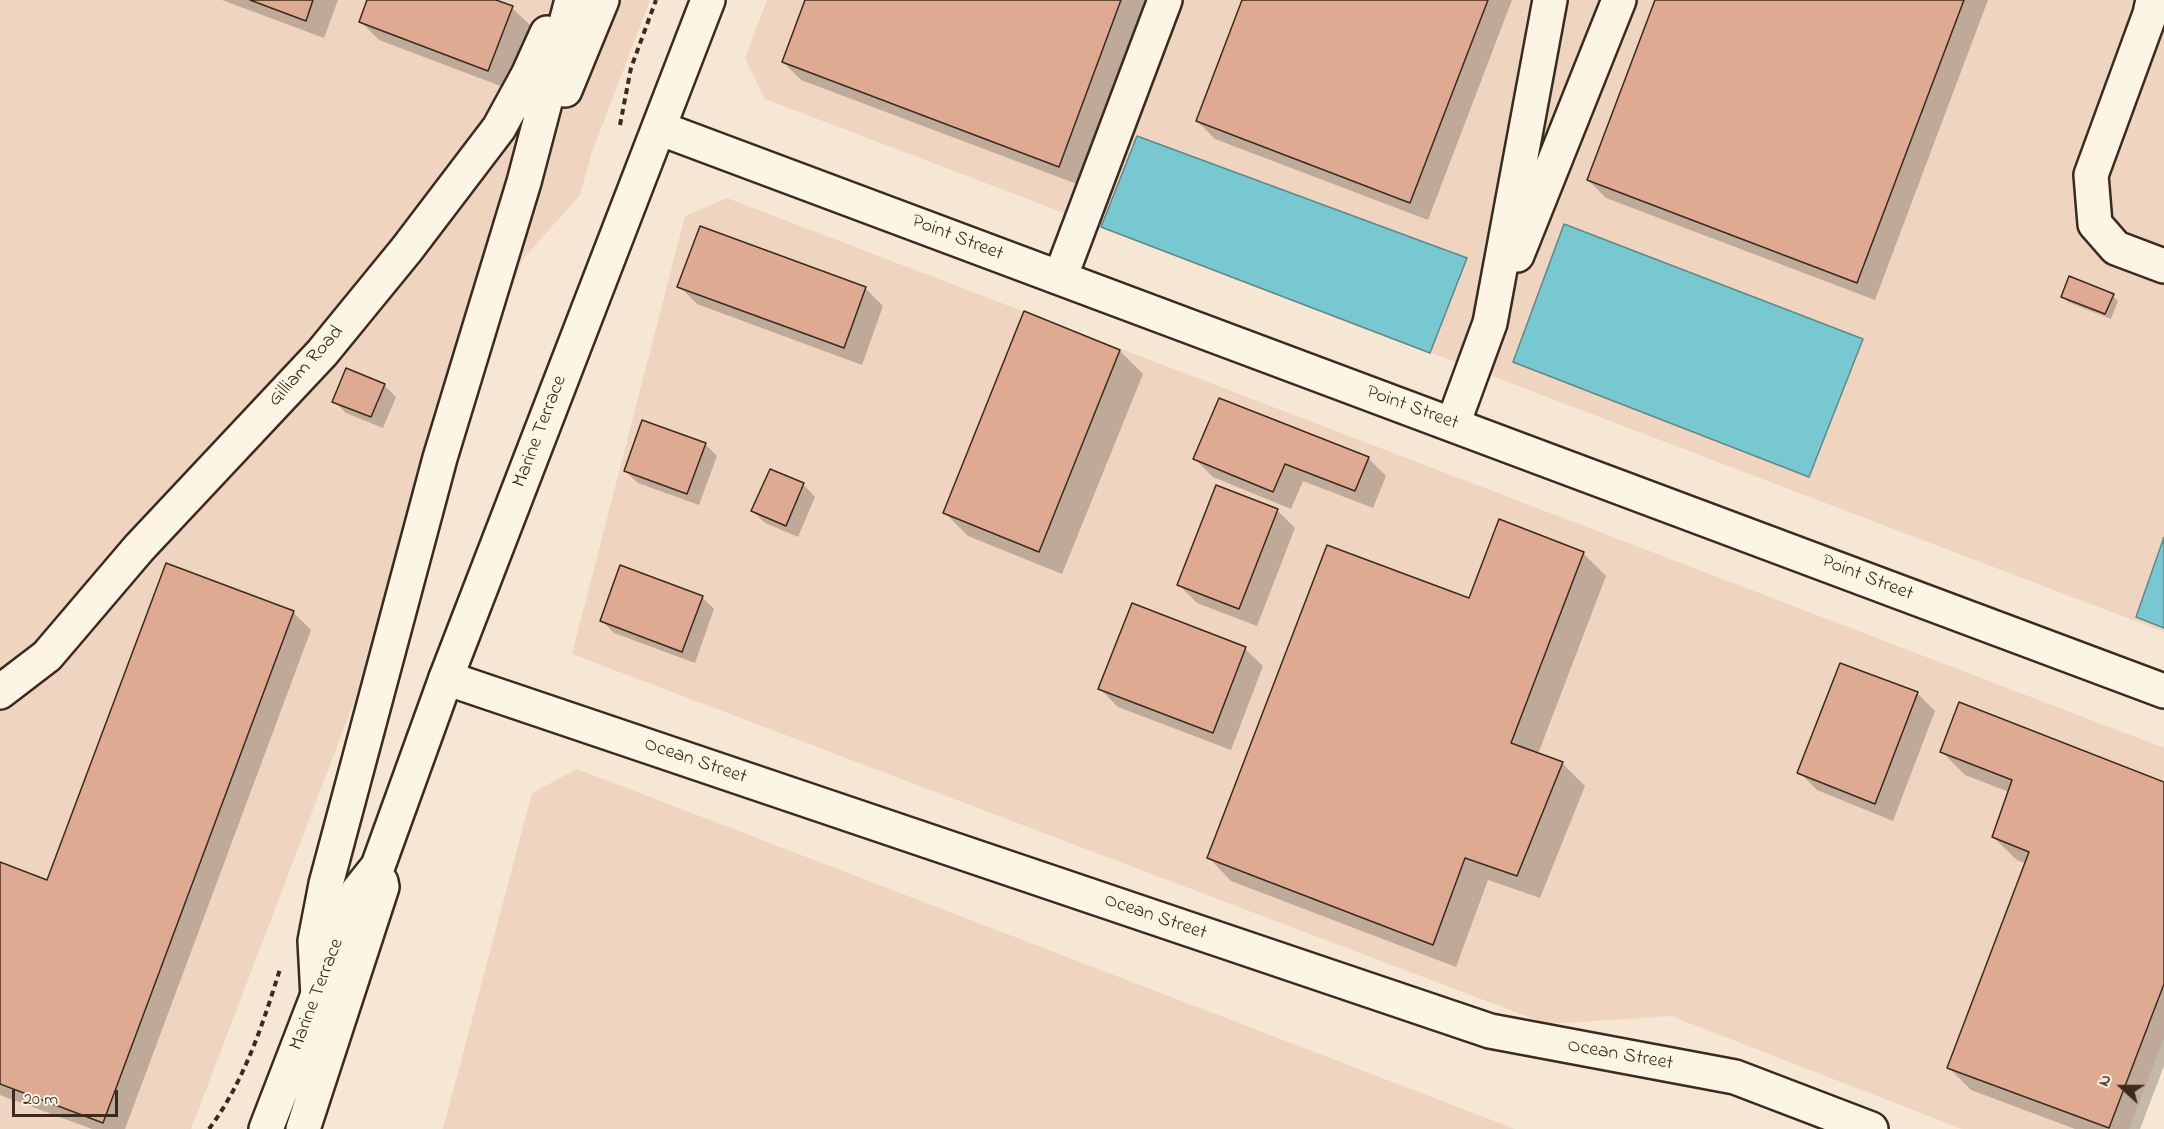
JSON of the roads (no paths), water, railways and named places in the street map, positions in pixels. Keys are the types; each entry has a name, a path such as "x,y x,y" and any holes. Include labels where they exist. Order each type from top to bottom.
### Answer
{"street":[{"name":"Gilliam Road","path":"0,692 47,656 139,548 322,353 386,275 499,128 528,75 562,0"},
{"path":"318,997 315,940 326,884 441,458 524,182 572,0"},
{"path":"524,182 586,44 602,0"},
{"name":"Marine Terrace","path":"265,1122 318,997 358,891 378,866 446,678 708,0"},
{"path":"1060,278 1165,0"},
{"path":"1490,323 1550,0"},
{"path":"1453,424 1490,323 1619,0"},
{"path":"2153,0 2150,14 2091,175 2095,224 2116,248 2164,266"},
{"name":"Point Street","path":"659,128 2164,691"},
{"name":"Ocean Street","path":"446,678 1490,1031 1735,1077 1871,1129"},
{"name":"Marine Terrace","path":"303,1129 382,887 378,866"}],"water":[{"path":"1137,136 1467,258 1430,353 1101,227"},
{"path":"1564,224 1863,339 1809,477 1513,362"},
{"path":"2164,537 2164,628 2136,617"}]}
